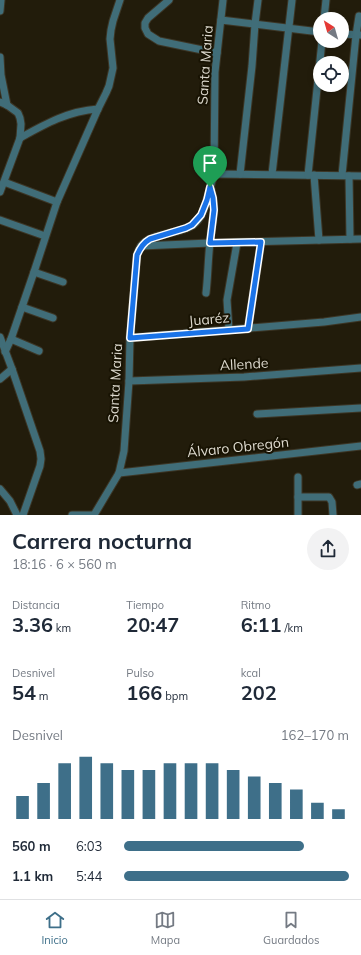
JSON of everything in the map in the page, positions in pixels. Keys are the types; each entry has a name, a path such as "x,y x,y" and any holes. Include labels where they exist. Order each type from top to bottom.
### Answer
{"street":[{"path":"0,10 1,0"},
{"path":"6,352 57,202 106,93 112,74 113,64 110,39 112,21 120,0"},
{"path":"169,0 148,18 145,23 145,28 148,34 159,41 217,53"},
{"name":"Santa Maria","path":"94,515 119,473 124,451 129,381 130,338 137,255 141,246 150,239 192,225 201,215 213,181 215,72 223,0"},
{"path":"240,174 258,0"},
{"path":"272,174 292,0"},
{"path":"325,12 326,0"},
{"path":"350,239 346,175 359,35 359,16"},
{"path":"220,20 313,31"},
{"path":"349,34 359,35"},
{"path":"319,240 311,175 321,48"},
{"path":"0,57 3,103 18,113 21,124 20,138 0,192"},
{"path":"20,138 52,120 88,110 98,109"},
{"path":"214,174 361,176"},
{"path":"4,182 57,202"},
{"path":"206,292 214,210 210,187"},
{"path":"0,220 45,236"},
{"path":"141,246 361,239"},
{"path":"248,329 261,242"},
{"path":"229,330 227,300 237,243"},
{"path":"34,272 63,282"},
{"path":"22,306 53,318"},
{"name":"Juaréz","path":"130,338 248,329 361,317"},
{"path":"0,337 40,451 40,466 23,515"},
{"path":"11,340 39,351"},
{"name":"Allende","path":"129,381 244,378 361,368"},
{"path":"0,379 12,369"},
{"path":"257,414 361,408"},
{"name":"Álvaro Obregón","path":"119,473 361,446"},
{"path":"298,477 298,515"},
{"path":"0,489 10,501 17,515"},
{"path":"298,497 329,497 332,502 333,515"},
{"path":"72,515 94,515"}],"route":[{"path":"210,187 214,210 210,243 261,242 248,329 130,338 137,255 141,246 150,239 192,225 201,215 210,187"}]}
